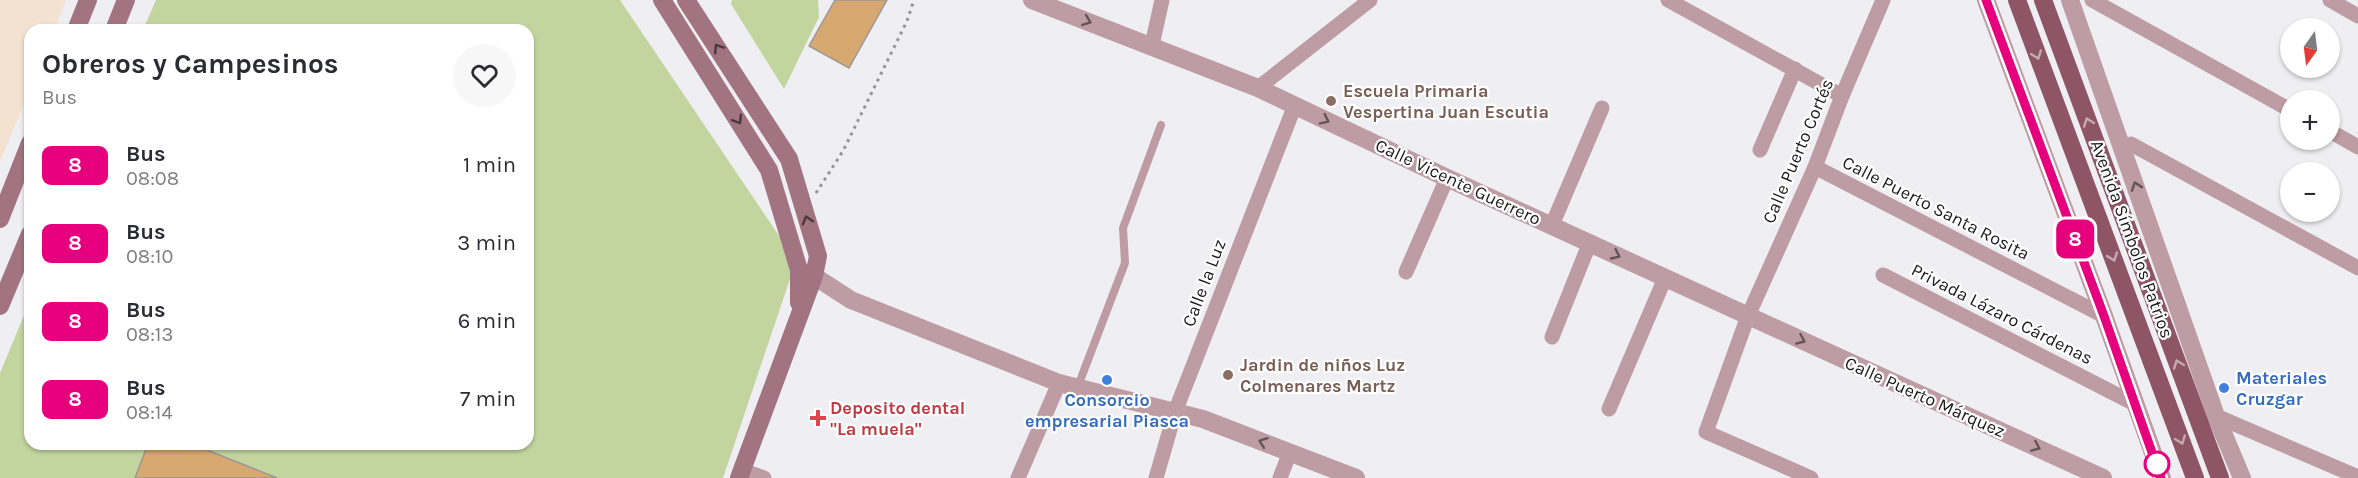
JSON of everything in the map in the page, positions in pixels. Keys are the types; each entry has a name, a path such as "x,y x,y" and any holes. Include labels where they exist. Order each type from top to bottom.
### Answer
{"main road":[{"path":"78,24 88,0"},
{"path":"116,24 126,0"},
{"name":"Avenida Símbolos Patrios","path":"2017,0 2195,478"},
{"name":"Avenida Símbolos Patrios","path":"2043,0 2220,478"},
{"path":"687,1 789,159 818,256 806,273 799,314 740,474"},
{"path":"666,7 769,170 806,273"},
{"path":"0,219 24,158"},
{"path":"0,306 24,248"}],"street":[{"path":"1152,45 1162,0"},
{"path":"1258,88 1370,0"},
{"path":"1668,0 1842,96"},
{"name":"Calle Puerto Cortés","path":"1811,478 1706,432 1748,316 1815,167 1883,0"},
{"path":"1986,0 2162,478"},
{"name":"Avenida Símbolos Patrios","path":"2070,0 2216,416 2242,478"},
{"path":"2092,0 2280,104"},
{"path":"2330,0 2358,16"},
{"path":"666,7 687,1"},
{"name":"Calle Vicente Guerrero","path":"1043,2 1258,88 1447,178 1748,316"},
{"path":"1761,150 1795,69"},
{"name":"Calle la Luz","path":"1156,478 1174,412 1295,105"},
{"path":"1552,225 1602,108"},
{"path":"2340,137 2358,147"},
{"path":"2122,147 2131,144 2358,268"},
{"name":"Calle Puerto Santa Rosita","path":"1815,167 2104,316"},
{"path":"1406,272 1447,178"},
{"path":"1552,338 1590,242"},
{"path":"806,273 851,300 1059,383 1203,418 1356,478"},
{"name":"Privada Lázaro Cárdenas","path":"1883,275 2135,404"},
{"path":"1609,409 1665,278"},
{"name":"Calle Puerto Márquez","path":"1748,316 2103,478"},
{"path":"1018,478 1059,383"},
{"path":"2216,416 2358,477"},
{"path":"1280,478 1290,452"},
{"path":"740,474 764,478"}],"lane":[{"path":"1077,388 1125,263 1123,228 1161,125"}],"path":[{"path":"805,211 843,151 907,21 914,0"}],"shaded area":[{"path":"0,0 66,0 56,24 24,24 24,104 0,162"}],"green space":[{"path":"156,0 620,0 796,261 723,478 0,478 0,373 24,315 24,450 534,450 534,24 146,24"},
{"path":"732,0 818,0 819,17 784,89 731,4"}],"building":[{"path":"835,0 887,0 849,68 809,46"},
{"path":"146,450 207,450 277,478 135,478"}],"bus line":[{"name":"8","path":"1986,0 2104,316 2161,478"}],"place":[{"name":"Escuela Primaria Vespertina Juan Escutia","path":"1331,101"},
{"name":"Jardin de niños Luz Colmenares Martz","path":"1228,375"},
{"name":"Consorcio empresarial Piasca","path":"1107,380"},
{"name":"Materiales Cruzgar","path":"2224,388"},
{"name":"Deposito dental \"La muela\"","path":"818,418"}]}
